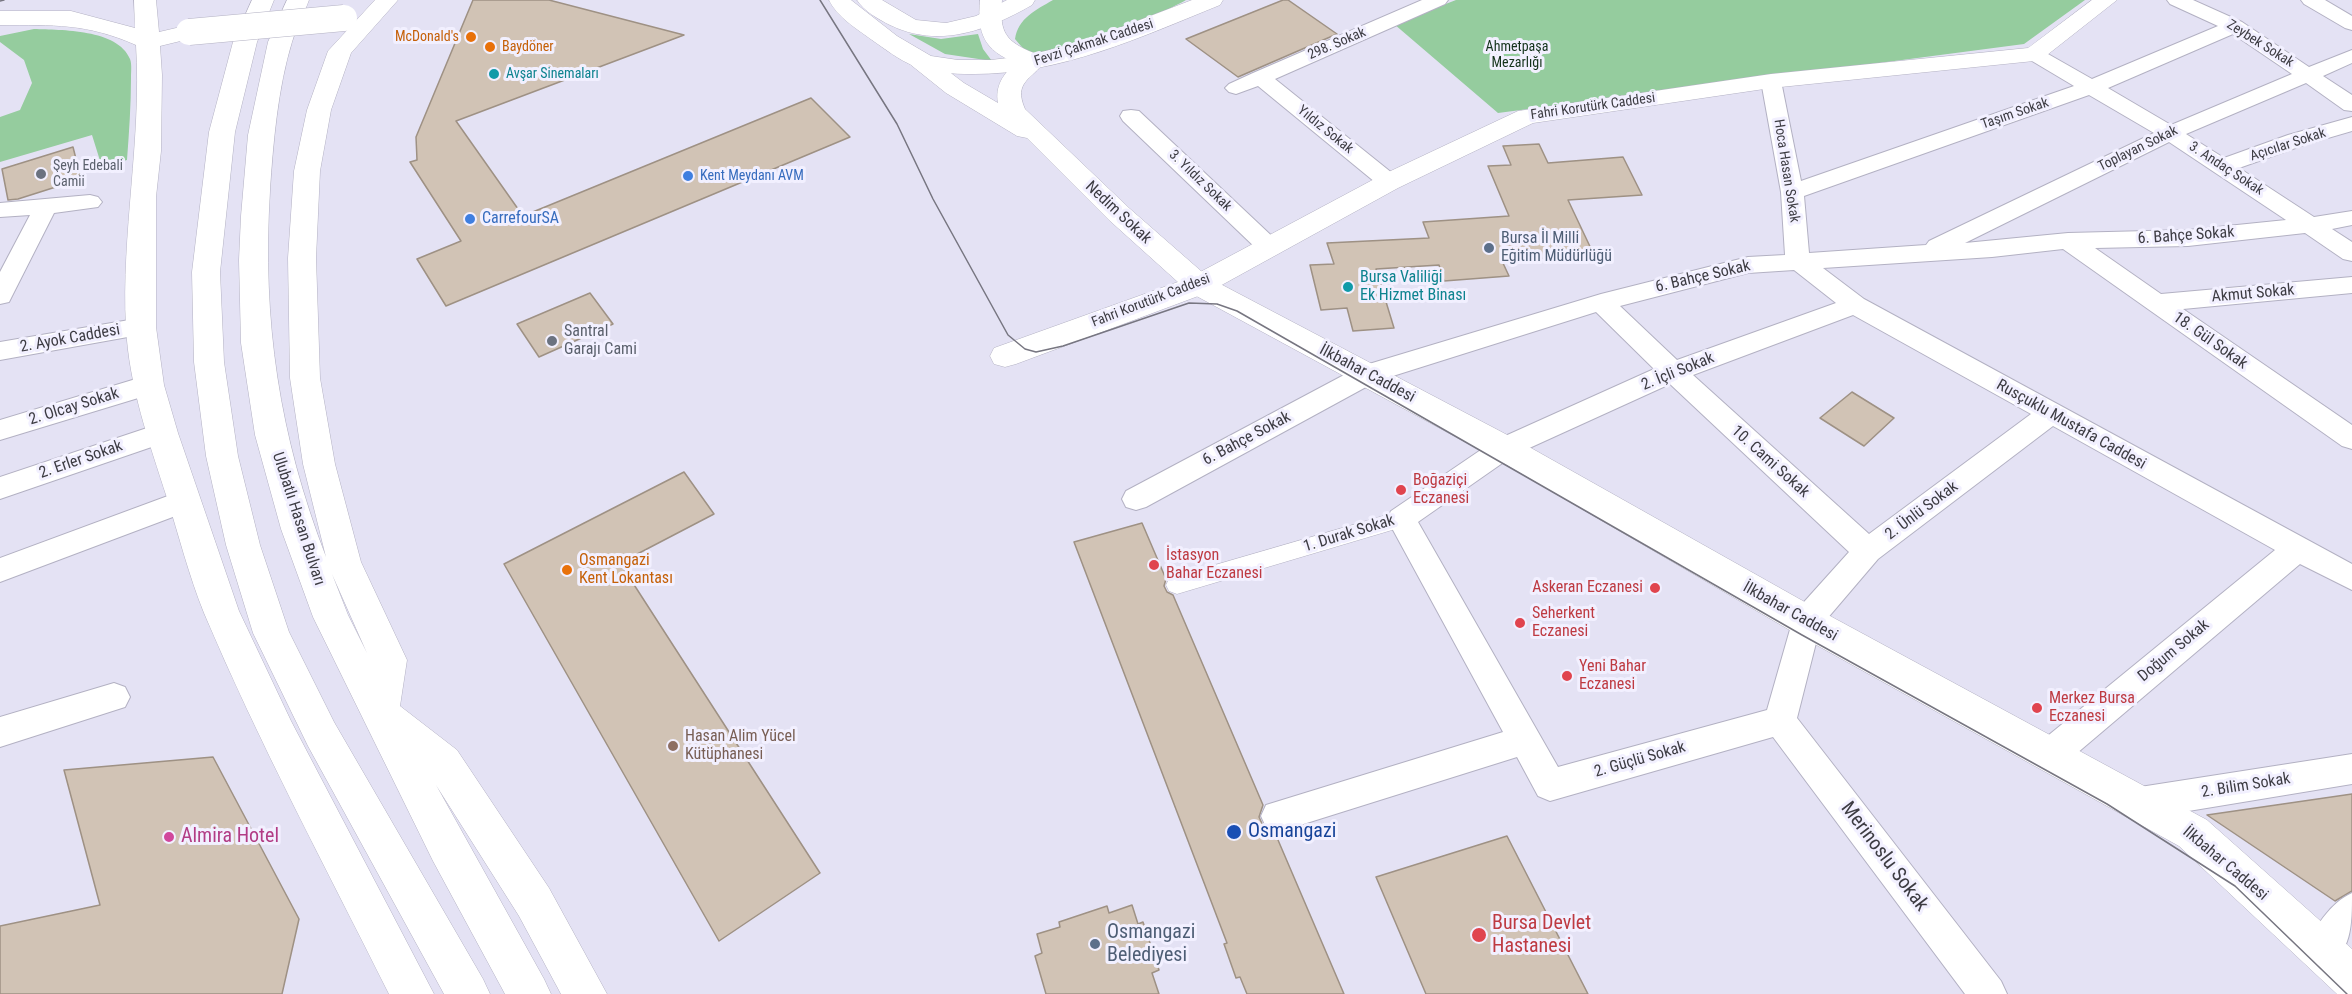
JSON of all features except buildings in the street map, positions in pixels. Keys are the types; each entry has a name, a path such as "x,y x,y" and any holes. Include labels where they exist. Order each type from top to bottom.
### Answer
{"main road":[{"path":"0,17 83,0"},
{"path":"145,0 148,42 148,140 143,197 141,327 149,385 162,433 221,610 400,985"},
{"path":"263,0 245,42 222,132 206,272 209,362 222,456 243,545 271,633 321,734 468,994"},
{"name":"Ulubatlı Hasan Bulvarı","path":"298,0 280,42 261,135 253,260 256,344 271,435 298,530 331,617 447,847 530,994"},
{"path":"387,0 355,20 340,51 319,110 307,171 302,258 304,378 319,465 344,562 389,660 380,712 442,762 534,902 585,994"},
{"path":"0,17 71,18 119,29 148,42 189,32 355,20 410,0"},
{"path":"840,0 843,6 886,39 920,60 955,88 1038,137"},
{"path":"868,0 881,11 914,27 936,30 965,28 987,14 1024,0"},
{"path":"2034,54 2106,0"},
{"name":"Fevzi Çakmak Caddesi","path":"1038,137 1014,112 1008,101 1011,81 1033,61 1100,44 1207,1"},
{"path":"987,14 991,32 998,43 1009,52 1033,61"},
{"name":"Fahri Korutürk Caddesi","path":"1005,356 1199,285 1389,182 1527,116 1771,81 2034,54"},
{"path":"920,60 948,66 984,69 1033,61"},
{"name":"Nedim Sokak","path":"1038,137 1170,262 1199,285"},
{"name":"İlkbahar Caddesi","path":"1199,285 1504,448 1806,621 2193,833 2352,979"},
{"path":"221,610 370,818"}],"street":[{"name":"298. Sokak","path":"1236,88 1438,0"},
{"name":"Zeybek Sokak","path":"2177,0 2235,26 2352,105"},
{"path":"2323,2 2352,24"},
{"name":"Taşım Sokak","path":"1792,192 2092,87 2235,26"},
{"name":"3. Andaç Sokak","path":"2034,54 2224,166 2352,253"},
{"name":"Toplayan Sokak","path":"1927,252 2170,133 2352,56"},
{"name":"Yıldız Sokak","path":"1260,77 1389,182"},
{"name":"Hoca Hasan Sokak","path":"1771,81 1792,192 1798,261"},
{"name":"3. Yıldız Sokak","path":"1131,116 1268,246"},
{"name":"Açıcılar Sokak","path":"2224,166 2296,140 2352,124"},
{"path":"0,210 90,202"},
{"path":"0,296 46,206"},
{"name":"6. Bahçe Sokak","path":"1136,499 1368,374 1601,302 1748,265 1992,249 2068,241 2188,238 2311,225 2352,218"},
{"name":"18. Gül Sokak","path":"2068,241 2352,439"},
{"name":"Rusçuklu Mustafa Caddesi","path":"1798,261 1855,305 2352,578"},
{"name":"Akmut Sokak","path":"2154,303 2352,285"},
{"name":"10. Cami Sokak","path":"1601,302 1673,372 1868,551"},
{"name":"2. İçli Sokak","path":"1504,448 1673,372 1855,305"},
{"name":"2. Ayok Caddesi","path":"0,351 141,327"},
{"name":"2. Olcay Sokak","path":"0,430 149,385"},
{"name":"2. Ünlü Sokak","path":"1806,621 1868,551 2050,414"},
{"name":"2. Erler Sokak","path":"0,488 162,433"},
{"name":"1. Durak Sokak","path":"1177,585 1401,519 1504,448"},
{"path":"0,570 184,501"},
{"name":"2. Güçlü Sokak","path":"1401,519 1550,785 1780,721"},
{"name":"Doğum Sokak","path":"2051,754 2297,549"},
{"path":"1780,721 1806,621"},
{"path":"0,732 114,697"},
{"name":"Merinoslu Sokak","path":"1780,721 1988,994"},
{"path":"1278,816 1525,740"},
{"name":"2. Bilim Sokak","path":"2140,803 2352,769"},
{"path":"2323,950 2352,911"}],"green space":[{"path":"1053,0 1186,0 1155,16 1087,43 1047,53 1028,51 1015,39 1020,25 1029,15"},
{"name":"Ahmetpaşa Mezarlığı","path":"1456,0 2085,0 2024,44 1498,113 1394,24"},
{"path":"34,29 88,33 114,42 124,49 131,66 127,160 102,167 92,135 0,162 0,117 20,110 32,83 24,60 0,42 0,36"},
{"path":"909,34 941,39 978,34 983,49 992,61 945,54"}],"tram line":[{"path":"0,1 4,0"},
{"path":"820,0 897,124 933,199 1008,335 1025,349 1036,352 1063,346 1189,303 1217,304 1237,311 1802,635 2107,804 2235,886 2347,994"}],"place":[{"name":"McDonald's","path":"471,37"},
{"name":"Baydöner","path":"490,47"},
{"name":"Avşar Sinemaları","path":"494,74"},
{"name":"Şeyh Edebali Camii","path":"41,174"},
{"name":"Kent Meydanı AVM","path":"688,176"},
{"name":"CarrefourSA","path":"470,219"},
{"name":"Bursa İl Milli Eğitim Müdürlüğü","path":"1489,248"},
{"name":"Bursa Valiliği Ek Hizmet Binası","path":"1348,287"},
{"name":"Santral Garajı Cami","path":"552,341"},
{"name":"Boğaziçi Eczanesi","path":"1401,490"},
{"name":"İstasyon Bahar Eczanesi","path":"1154,565"},
{"name":"Osmangazi Kent Lokantası","path":"567,570"},
{"name":"Askeran Eczanesi","path":"1655,588"},
{"name":"Seherkent Eczanesi","path":"1520,623"},
{"name":"Yeni Bahar Eczanesi","path":"1567,676"},
{"name":"Merkez Bursa Eczanesi","path":"2037,708"},
{"name":"Hasan Alim Yücel Kütüphanesi","path":"673,746"},
{"name":"Osmangazi","path":"1234,832"},
{"name":"Almira Hotel","path":"169,837"},
{"name":"Bursa Devlet Hastanesi","path":"1479,935"},
{"name":"Osmangazi Belediyesi","path":"1095,944"}]}
